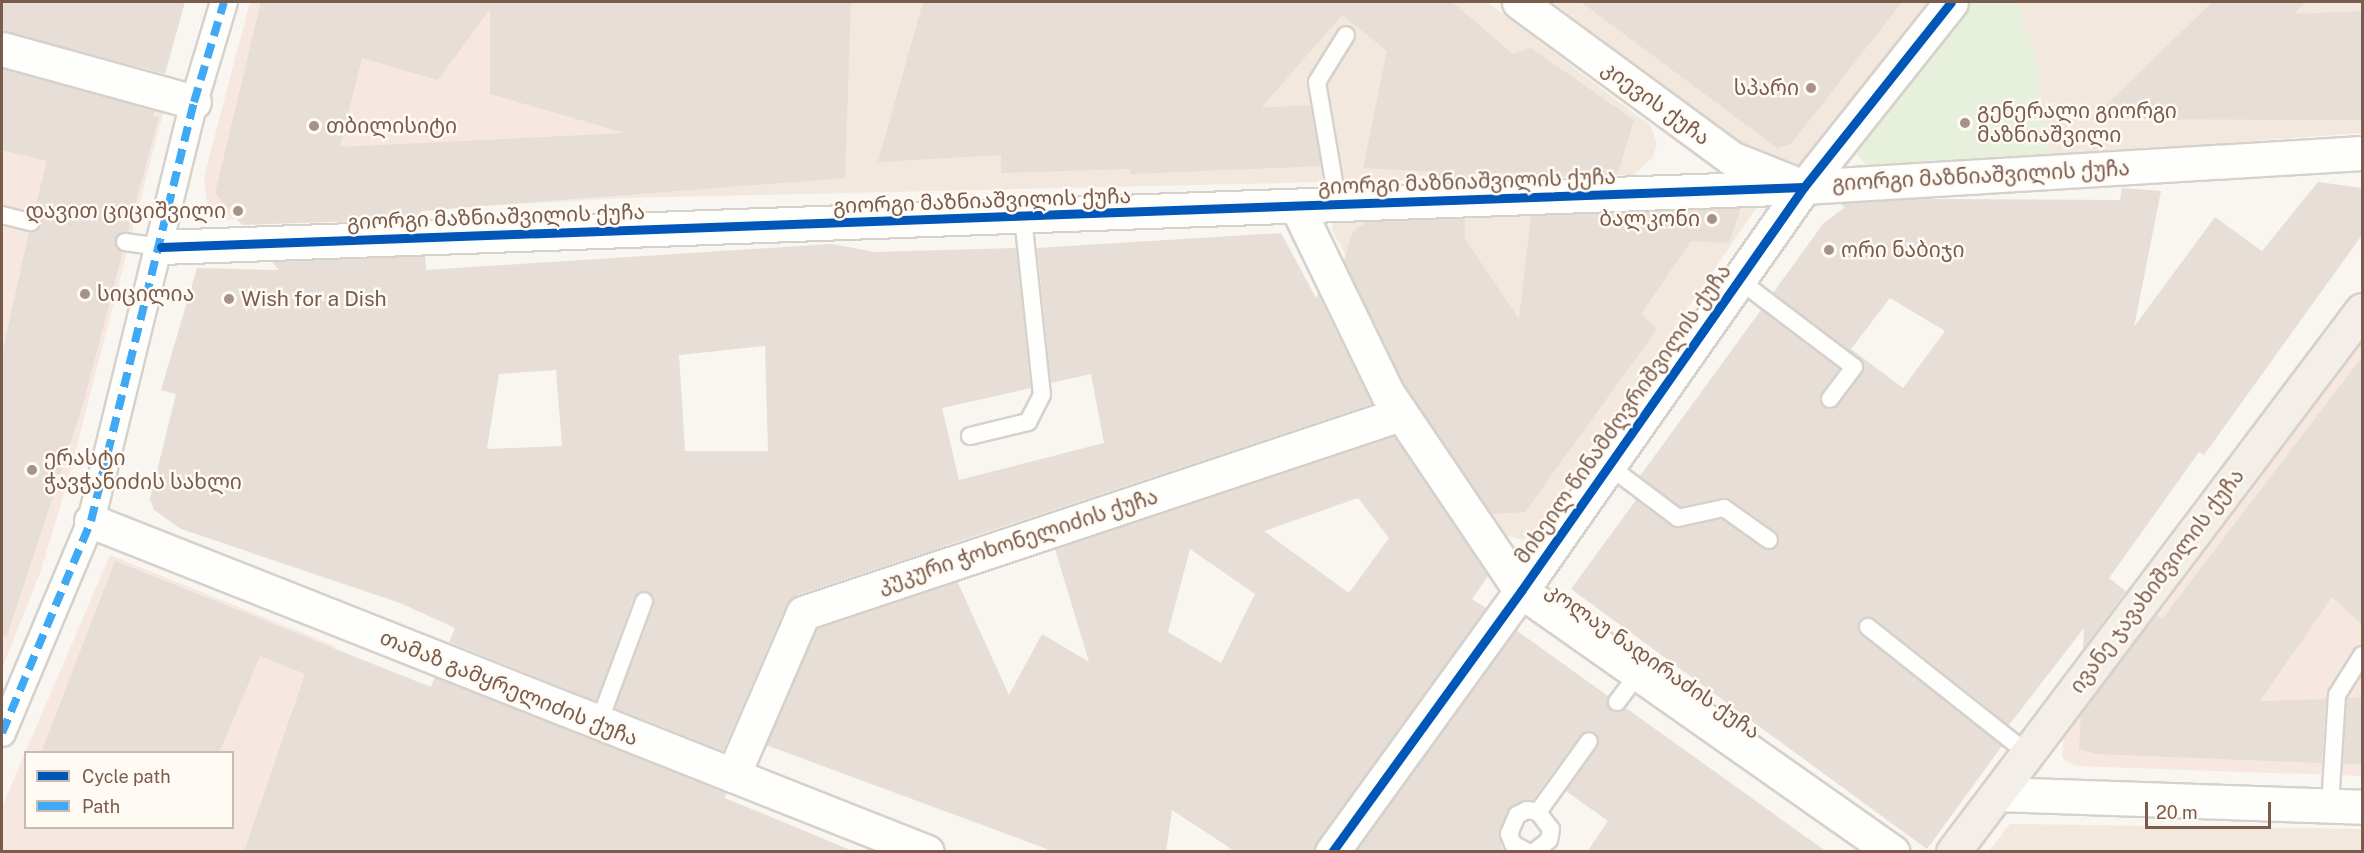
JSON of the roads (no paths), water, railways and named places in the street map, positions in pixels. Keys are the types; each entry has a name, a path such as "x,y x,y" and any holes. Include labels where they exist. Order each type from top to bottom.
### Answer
{"main road":[{"name":"ივანე ჯავახიშვილის ქუჩა","path":"1953,852 2362,310"}],"street":[{"path":"2,734 92,520 161,247 194,102 224,2"},
{"name":"კიევის ქუჩა","path":"1519,2 1731,158 1804,187"},
{"name":"მიხეილ წინამძღვრიშვილის ქუჩა","path":"1332,852 1521,591 1804,187 1951,2"},
{"path":"2,49 194,102"},
{"name":"გიორგი მაზნიაშვილის ქუჩა","path":"161,247 1023,218 1804,187 2362,153"},
{"name":"კოლაუ ნადირაძის ქუჩა","path":"1297,207 1401,414 1521,591 1893,852"},
{"name":"კუკური ჭოხონელიძის ქუჩა","path":"733,775 803,613 1401,414"},
{"name":"თამაზ გამყრელიძის ქუჩა","path":"92,520 598,725 733,775 927,852"},
{"path":"1997,794 2362,807"}],"lane":[{"path":"1338,205 1317,82 1346,35"},
{"path":"2,215 31,222"},
{"path":"970,436 1028,422 1042,395 1023,218"},
{"path":"125,242 161,247"},
{"path":"1739,280 1854,367 1830,399"},
{"path":"1609,466 1678,518 1725,508 1769,540"},
{"path":"598,725 644,601"},
{"path":"1868,627 2026,753"},
{"path":"2330,806 2337,695 2362,655"},
{"path":"1617,702 1639,674"},
{"path":"1538,812 1589,741"},
{"path":"1528,852 1513,844 1511,823 1527,810 1538,812 1551,829 1549,840 1534,852"}],"place":[{"name":"სპარი","path":"1811,88"},
{"name":"გენერალი გიორგი მაზნიაშვილი","path":"1965,123"},
{"name":"თბილისიტი","path":"314,126"},
{"name":"დავით ციციშვილი","path":"238,211"},
{"name":"ბალკონი","path":"1712,219"},
{"name":"ორი ნაბიჯი","path":"1829,250"},
{"name":"სიცილია","path":"85,294"},
{"name":"Wish for a Dish","path":"229,299"},
{"name":"ერასტი ჭავჭანიძის სახლი","path":"32,470"}]}
